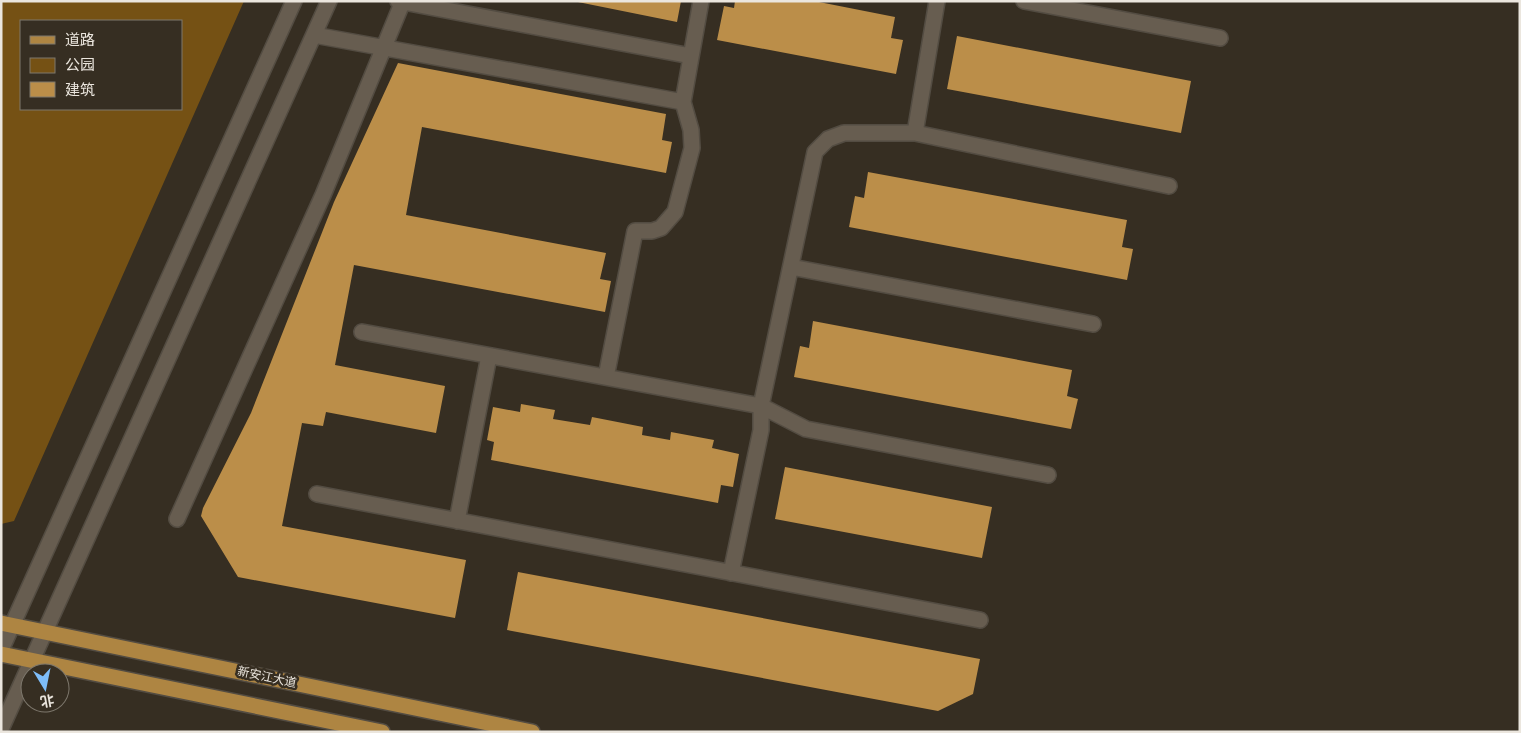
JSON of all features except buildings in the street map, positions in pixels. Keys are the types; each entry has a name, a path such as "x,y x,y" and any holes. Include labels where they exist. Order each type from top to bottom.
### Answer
{"main road":[{"name":"新安江大道","path":"7,624 532,732"},
{"path":"1,652 382,732"}],"street":[{"path":"1,652 7,624 294,1"},
{"path":"1,729 330,1"},
{"path":"606,377 635,232 652,231 661,228 676,212 692,148 691,130 683,102 701,1"},
{"path":"914,133 937,1"},
{"path":"1024,1 1220,38"},
{"path":"177,519 323,195 401,2 691,56"},
{"path":"314,35 683,102"},
{"path":"731,573 761,430 761,406 815,152 821,144 844,133 914,133 1169,186"},
{"path":"791,267 1093,324"},
{"path":"362,332 761,406 806,429 1048,475"},
{"path":"457,521 489,356"},
{"path":"317,494 980,620"}],"green space":[{"path":"1,1 244,1 14,521 1,524"}]}
